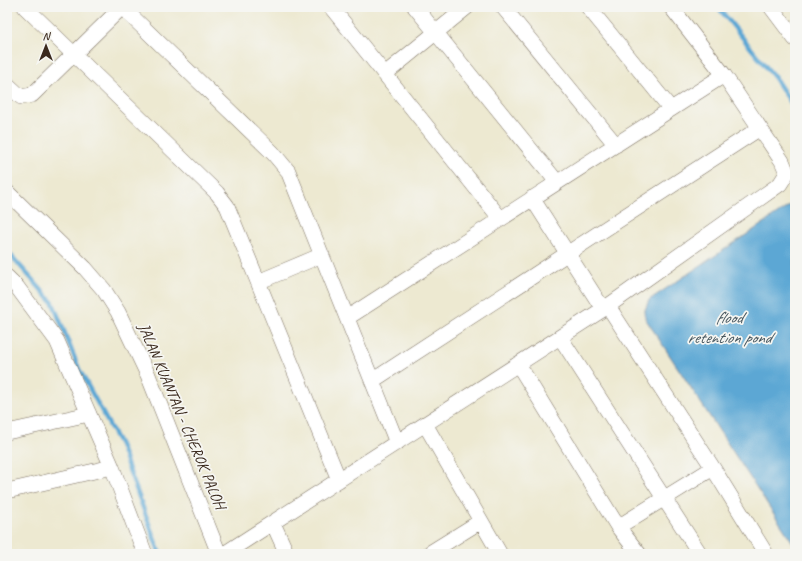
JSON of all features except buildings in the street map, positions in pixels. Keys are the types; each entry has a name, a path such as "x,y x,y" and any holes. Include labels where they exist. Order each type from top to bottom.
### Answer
{"street":[{"path":"25,7 217,193 227,206 339,480"},
{"path":"7,84 21,97 32,95 74,56 122,7 273,153 288,171 397,443"},
{"path":"331,7 500,218"},
{"path":"415,7 557,182"},
{"path":"385,74 467,7"},
{"path":"503,7 616,145"},
{"path":"588,7 671,109"},
{"path":"224,554 560,337 780,184 787,173 782,161 724,75 670,7"},
{"path":"771,7 795,39"},
{"path":"347,318 724,75"},
{"path":"372,381 760,128"},
{"name":"JALAN KUANTAN - CHEROK PALOH","path":"7,192 85,268 104,290 118,312 148,375 219,554"},
{"path":"532,198 568,254 713,468 766,554"},
{"path":"258,282 322,255"},
{"path":"7,277 22,293 57,341 112,467 145,554"},
{"path":"560,337 700,554"},
{"path":"518,364 618,527 639,554"},
{"path":"7,432 89,414"},
{"path":"425,424 500,554"},
{"path":"7,491 112,467"},
{"path":"618,527 713,468"},
{"path":"431,553 481,521"},
{"path":"273,523 287,554"}],"water":[{"name":"flood retention pond","path":"795,202 795,546 645,318 645,310 649,300"}],"waterway":[{"path":"718,7 775,78 795,109"},
{"path":"7,251 53,303 79,369 120,445 160,554"}]}
